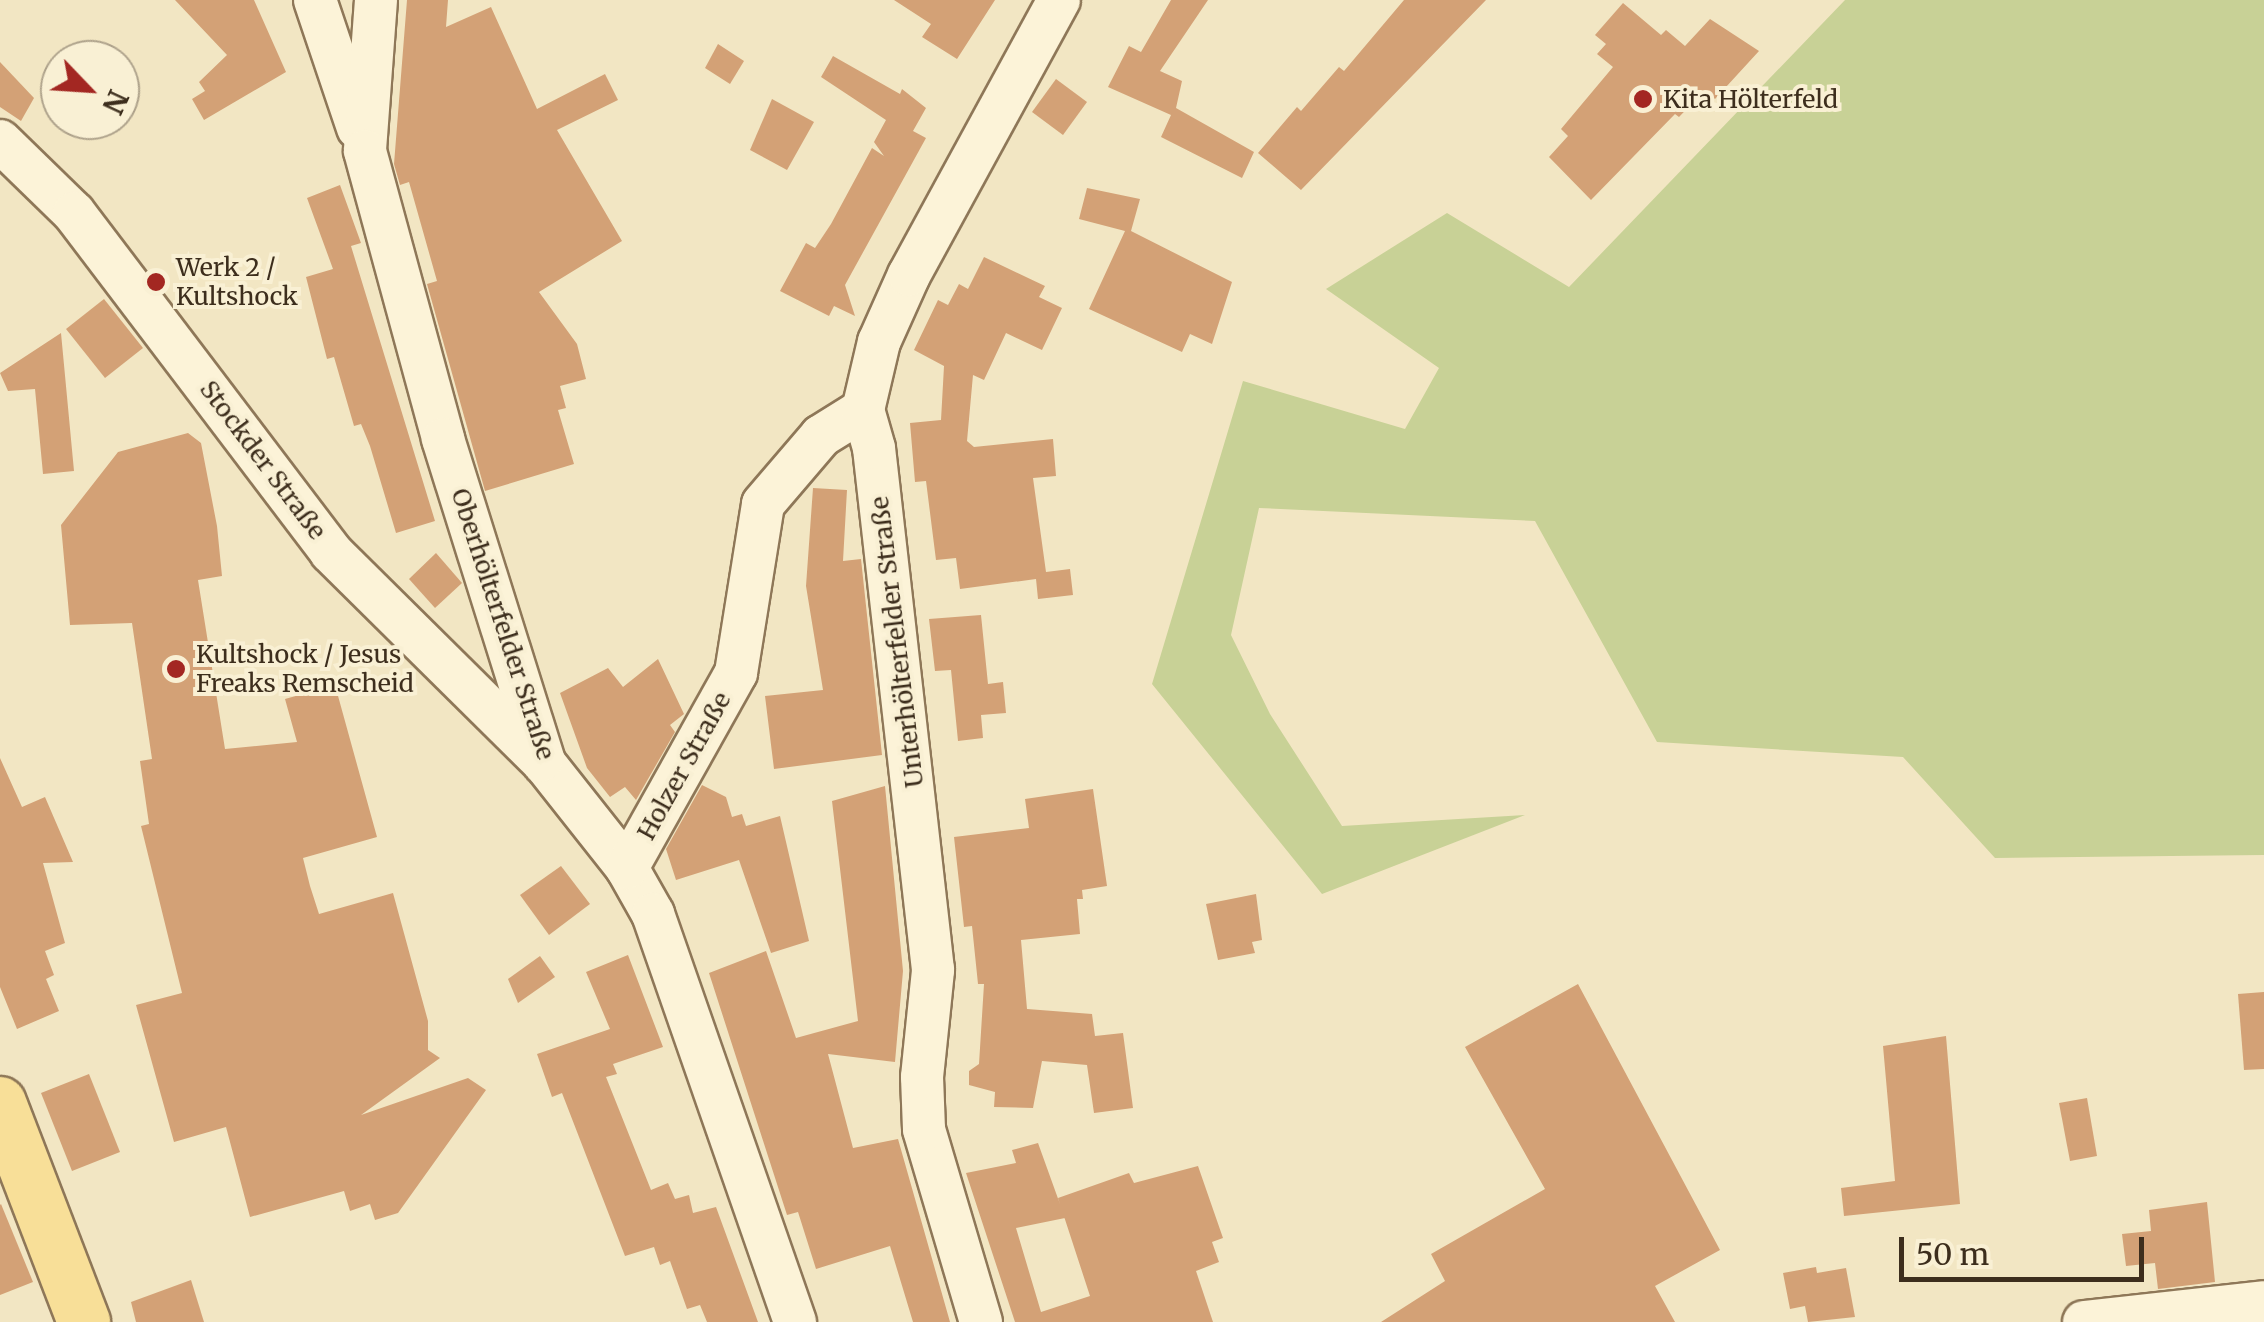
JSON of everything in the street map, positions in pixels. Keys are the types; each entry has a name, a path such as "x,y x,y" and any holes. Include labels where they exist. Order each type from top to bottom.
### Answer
{"main road":[{"path":"0,1103 84,1322"}],"street":[{"path":"315,0 365,152"},
{"name":"Oberhölterfelder Straße","path":"376,0 365,152 443,440 504,618 544,764 628,868 683,991 795,1322"},
{"name":"Unterhölterfelder Straße","path":"981,1322 924,1129 922,1077 934,970 874,448 863,410 879,342 909,275 1060,0"},
{"name":"Stockder Straße","path":"0,140 74,213 331,552 544,764"},
{"name":"Holzer Straße","path":"628,868 736,673 763,504 822,436 863,410"},
{"path":"2084,1322 2264,1302"}],"green space":[{"path":"1845,0 2264,0 2264,855 1995,858 1903,757 1657,742 1535,521 1259,508 1231,635 1270,714 1342,826 1525,815 1322,894 1152,684 1243,381 1405,429 1439,368 1326,289 1447,213 1569,287"}],"building":[{"path":"175,0 254,0 286,72 204,120 192,99 205,91 199,82 227,55"},
{"path":"407,0 448,0 446,27 491,7 537,109 605,74 618,100 557,130 622,241 539,292 577,344 586,379 560,386 566,408 558,410 574,464 485,491 427,284 437,281 409,182 400,185 394,164"},
{"path":"894,0 995,0 957,59 922,37 931,24"},
{"path":"1171,0 1208,0 1160,71 1182,81 1176,108 1254,152 1242,178 1161,137 1171,115 1108,87 1129,46 1141,52"},
{"path":"1404,0 1486,0 1301,190 1258,153 1297,107 1301,111 1339,67 1344,71"},
{"name":"Kita Hölterfeld","path":"1623,3 1661,35 1666,30 1685,46 1710,19 1759,51 1715,99 1705,90 1679,117 1675,114 1591,200 1549,157 1568,136 1561,129 1613,67 1597,54 1606,44 1595,35"},
{"path":"718,44 744,61 730,84 705,68"},
{"path":"833,56 900,94 902,89 926,108 913,131 926,138 845,285 855,316 834,306 829,316 780,291 806,243 815,248 831,224 872,148 884,156 874,142 886,120 821,77"},
{"path":"0,62 34,98 21,121 0,107"},
{"path":"1056,79 1087,102 1063,135 1032,112"},
{"path":"772,99 814,122 787,170 750,150"},
{"path":"340,185 361,243 351,246 435,521 396,533 370,446 361,424 354,426 334,357 327,359 306,277 333,269 307,198"},
{"path":"1087,188 1140,199 1131,231 1232,282 1212,344 1190,334 1182,352 1089,309 1125,231 1079,219"},
{"path":"984,257 1045,286 1039,297 1062,308 1042,350 1006,333 984,380 973,375 967,441 974,447 1053,439 1056,476 1033,478 1046,572 1070,569 1073,595 1038,599 1036,579 960,589 956,558 936,560 926,481 915,482 910,423 941,420 944,366 914,350 938,300 948,305 959,284 968,289"},
{"path":"104,299 143,348 105,378 66,329"},
{"path":"61,333 74,471 43,474 35,389 8,391 0,373"},
{"path":"188,433 201,443 217,526 222,576 198,580 225,749 297,742 285,699 335,685 377,837 303,858 310,886 319,914 393,893 428,1021 428,1050 440,1058 361,1115 468,1078 486,1090 398,1213 375,1220 370,1204 350,1211 344,1191 250,1217 226,1127 174,1142 136,1005 182,993 141,826 149,824 140,761 152,759 132,623 70,625 61,525 118,452"},
{"path":"813,488 847,490 843,561 861,559 882,755 774,769 765,696 823,690 806,586"},
{"path":"436,553 462,583 435,608 409,579"},
{"path":"981,615 988,684 1003,682 1006,713 981,715 983,738 958,741 951,670 935,671 929,619"},
{"path":"658,659 684,714 670,725 675,732 636,800 625,787 610,797 587,768 560,693 608,668 623,687"},
{"path":"0,758 22,807 45,797 73,862 43,863 65,943 45,951 54,975 46,979 59,1011 17,1029 0,987"},
{"path":"702,785 726,797 732,817 742,814 746,826 780,816 809,941 771,953 739,860 676,880 666,849"},
{"path":"885,786 903,971 895,1062 828,1054 853,1148 898,1139 950,1322 913,1322 890,1246 816,1269 798,1212 787,1215 709,973 766,951 796,1038 858,1021 832,801"},
{"path":"1093,789 1107,886 1082,890 1083,899 1077,899 1080,934 1021,940 1027,1009 1092,1014 1095,1036 1123,1033 1133,1108 1094,1113 1087,1065 1042,1061 1033,1108 994,1107 995,1092 969,1085 969,1071 979,1064 984,984 978,984 972,926 964,927 954,837 1029,828 1025,799"},
{"path":"561,866 590,904 549,935 520,895"},
{"path":"1256,894 1262,940 1252,942 1255,953 1218,960 1206,904"},
{"path":"628,955 663,1047 613,1064 617,1074 606,1077 651,1190 668,1183 675,1199 689,1195 693,1213 716,1207 758,1322 707,1322 700,1305 687,1309 670,1261 660,1265 654,1247 625,1256 562,1093 552,1097 537,1054 610,1029 586,972"},
{"path":"540,956 555,977 518,1003 508,979"},
{"path":"1578,984 1720,1250 1655,1286 1675,1322 1381,1322 1445,1281 1431,1254 1545,1189 1465,1047"},
{"path":"2264,992 2264,1069 2244,1070 2238,994"},
{"path":"1946,1036 1960,1204 1844,1216 1841,1188 1895,1181 1883,1046"},
{"path":"89,1074 120,1152 72,1171 41,1093"},
{"path":"2087,1098 2097,1156 2070,1161 2059,1103"},
{"path":"1038,1143 1060,1204 1058,1198 1129,1173 1134,1183 1198,1166 1223,1238 1212,1242 1219,1262 1196,1271 1213,1322 1015,1322 966,1173 1016,1163 1012,1150","holes":["1065,1218 1090,1296 1041,1312 1016,1228"]},
{"path":"2207,1202 2215,1282 2158,1289 2155,1263 2126,1266 2122,1234 2151,1231 2149,1210"},
{"path":"0,1205 33,1282 0,1295"},
{"path":"1816,1267 1817,1273 1846,1268 1855,1317 1808,1322 1805,1306 1790,1309 1783,1273"},
{"path":"191,1280 204,1322 136,1322 131,1302"}],"place":[{"name":"Kita Hölterfeld","path":"1643,99"},
{"name":"Werk 2 / Kultshock","path":"156,282"},
{"name":"Kultshock / Jesus Freaks Remscheid","path":"176,669"}]}
